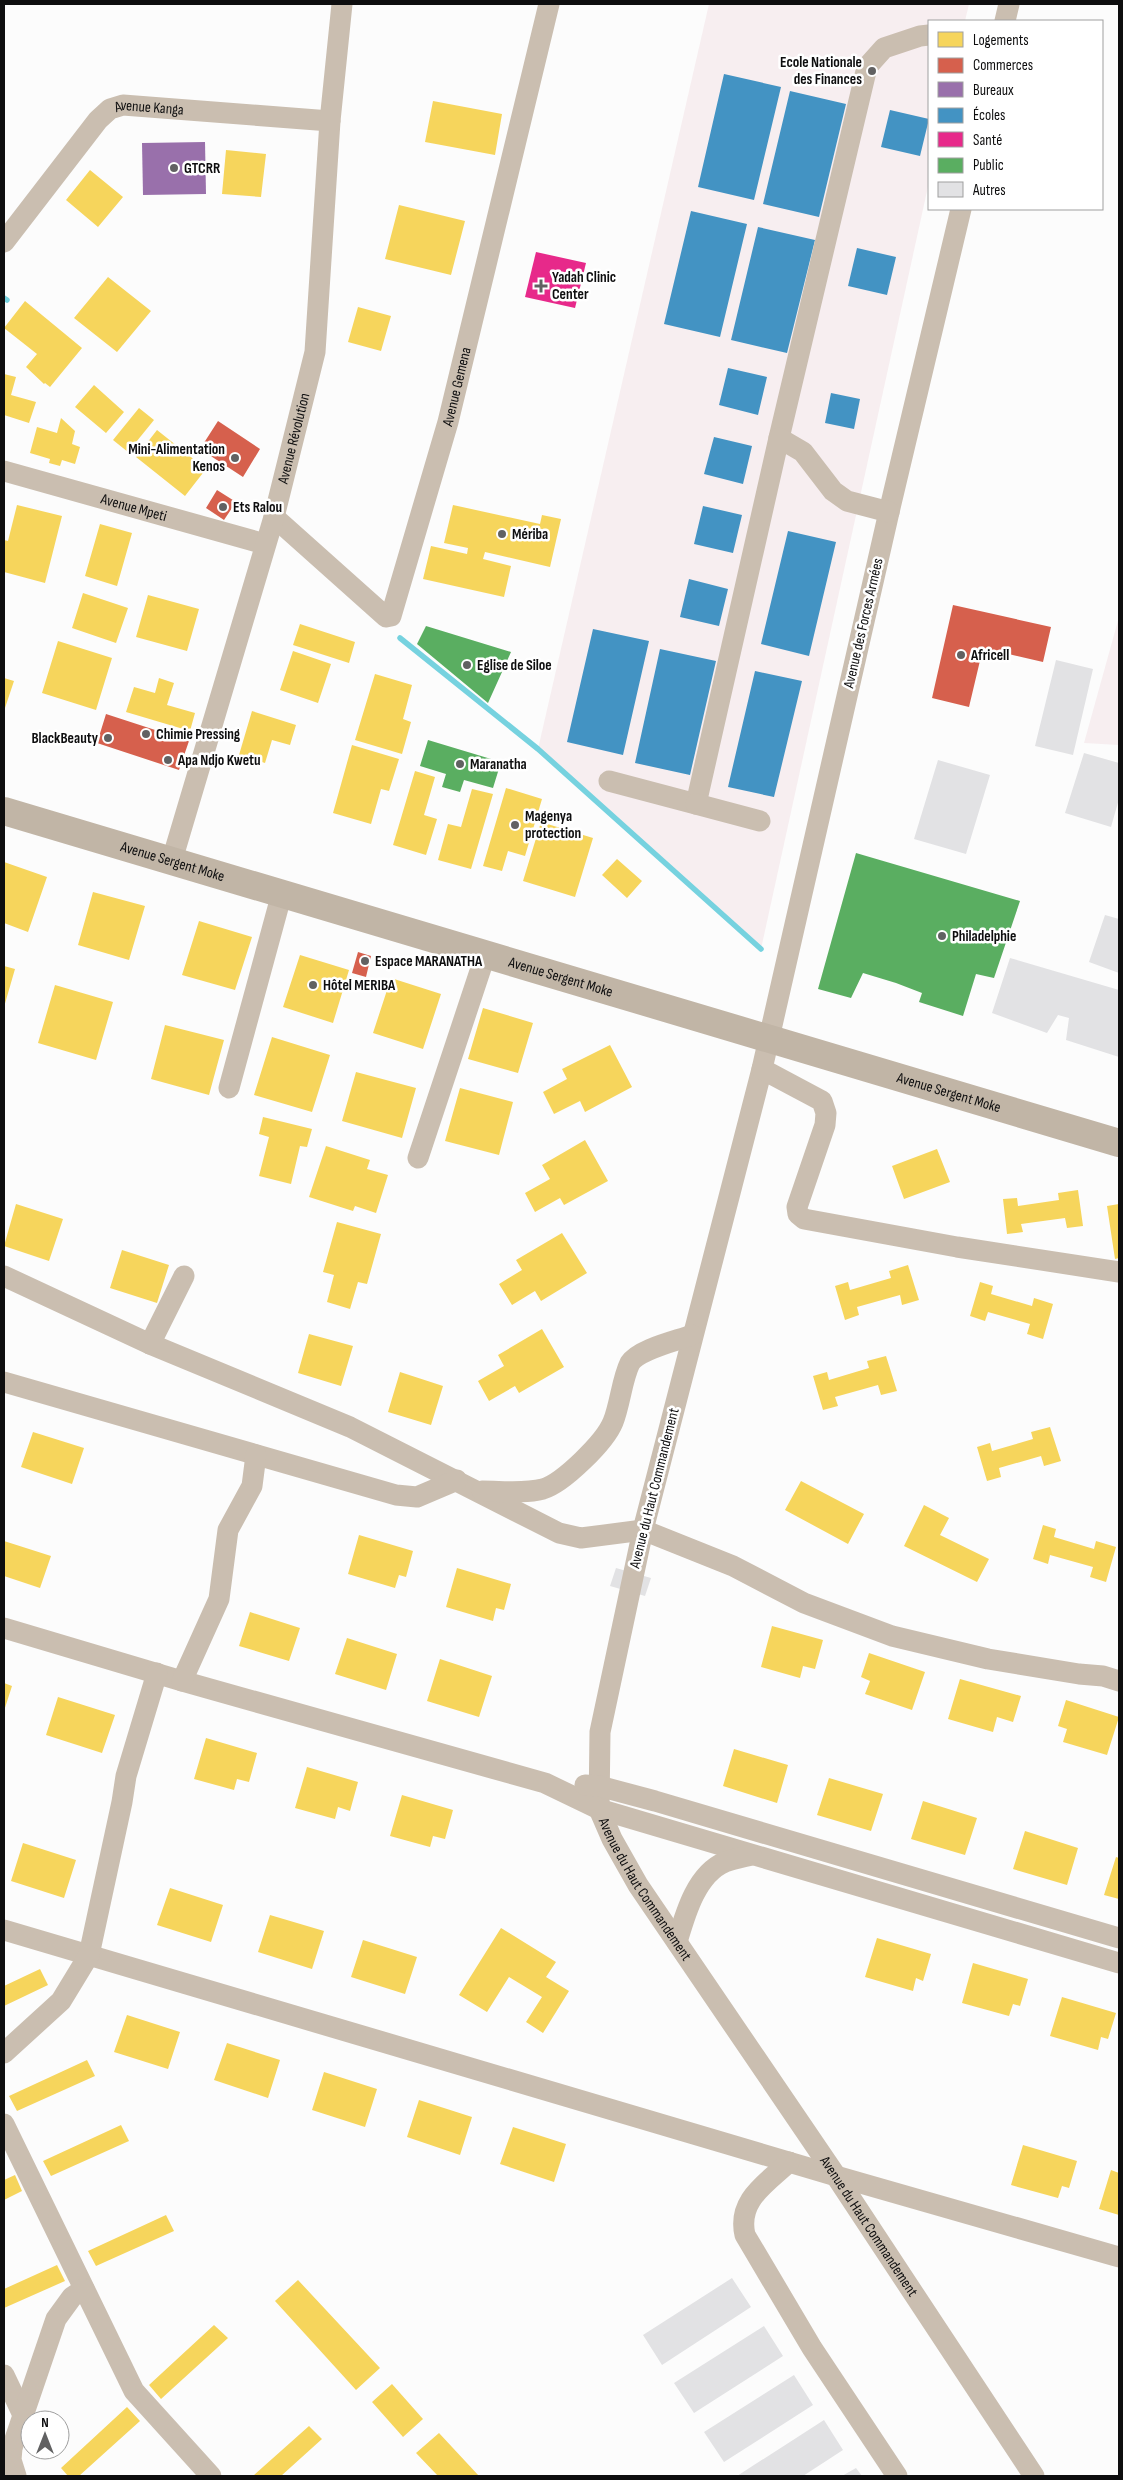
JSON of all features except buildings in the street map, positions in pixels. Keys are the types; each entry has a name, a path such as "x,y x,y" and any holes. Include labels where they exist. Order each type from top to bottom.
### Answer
{"main road":[{"name":"Avenue Sergent Moke","path":"4,811 282,893 485,956 1119,1143"}],"street":[{"name":"Avenue Révolution","path":"172,860 274,517 315,352 330,121 342,4"},
{"name":"Avenue Gemena","path":"274,517 386,617 391,616 448,422 549,4"},
{"path":"1005,20 1009,4"},
{"path":"696,804 779,438 867,67 884,48 920,36 928,36"},
{"name":"Avenue Kanga","path":"4,242 98,120 110,109 123,105 330,121"},
{"name":"Avenue des Forces Armées","path":"769,1039 889,512 961,210"},
{"path":"779,438 803,452 833,491 847,501 889,512"},
{"name":"Avenue Mpeti","path":"4,472 265,544"},
{"path":"609,782 760,821"},
{"path":"229,1088 282,893"},
{"path":"418,1158 485,956"},
{"name":"Avenue du Haut Commandement","path":"769,1039 643,1530 600,1732 599,1809 612,1839 638,1885 836,2176 1034,2476"},
{"path":"762,1069 822,1100 826,1113 825,1125 797,1207 798,1214 804,1219 957,1247 1119,1272"},
{"path":"4,1276 150,1344 350,1426 559,1533 581,1538 643,1530 733,1566 804,1603 892,1636 988,1659 1070,1673 1103,1676 1119,1681"},
{"path":"150,1344 184,1276"},
{"path":"479,1491 530,1492 557,1482 602,1442 610,1430 630,1363 639,1354 692,1336"},
{"path":"4,1382 406,1497 417,1497 457,1480"},
{"path":"182,1681 219,1599 228,1530 252,1486 256,1455"},
{"path":"4,1628 182,1681 545,1783 599,1809 1119,1963"},
{"path":"4,2053 61,2001 89,1956 126,1776 156,1673"},
{"path":"545,1783 599,1786 856,1859 1119,1938"},
{"path":"677,1942 687,1907 699,1886 724,1862 752,1855"},
{"path":"4,1930 836,2176 1119,2257"},
{"path":"4,2124 134,2390 211,2476"},
{"path":"789,2162 749,2201 744,2213 745,2235 812,2348 896,2476"},
{"path":"25,2410 56,2318 72,2297 84,2289"},
{"path":"4,2375 21,2410"},
{"path":"16,2476 11,2460 12,2448 20,2424"}],"shaded area":[{"path":"709,4 969,4 965,20 928,20 928,187 761,949 538,749"},
{"path":"1119,617 1119,745 1084,743"}],"waterway":[{"path":"400,638 538,749 761,949"}],"place":[{"name":"Ecole Nationale des Finances","path":"872,71"},
{"name":"GTCRR","path":"174,168"},
{"name":"Yadah Clinic Center","path":"541,286"},
{"name":"Mini-Alimentation Kenos","path":"235,458"},
{"name":"Ets Ralou","path":"223,507"},
{"name":"Mériba","path":"502,534"},
{"name":"Africell","path":"961,655"},
{"name":"Eglise de Siloe","path":"467,665"},
{"name":"Chimie Pressing","path":"146,734"},
{"name":"BlackBeauty","path":"108,738"},
{"name":"Apa Ndjo Kwetu","path":"168,760"},
{"name":"Maranatha","path":"460,764"},
{"name":"Magenya protection","path":"515,825"},
{"name":"Philadelphie","path":"942,936"},
{"name":"Espace MARANATHA","path":"365,961"},
{"name":"Hôtel MERIBA","path":"313,985"}]}
